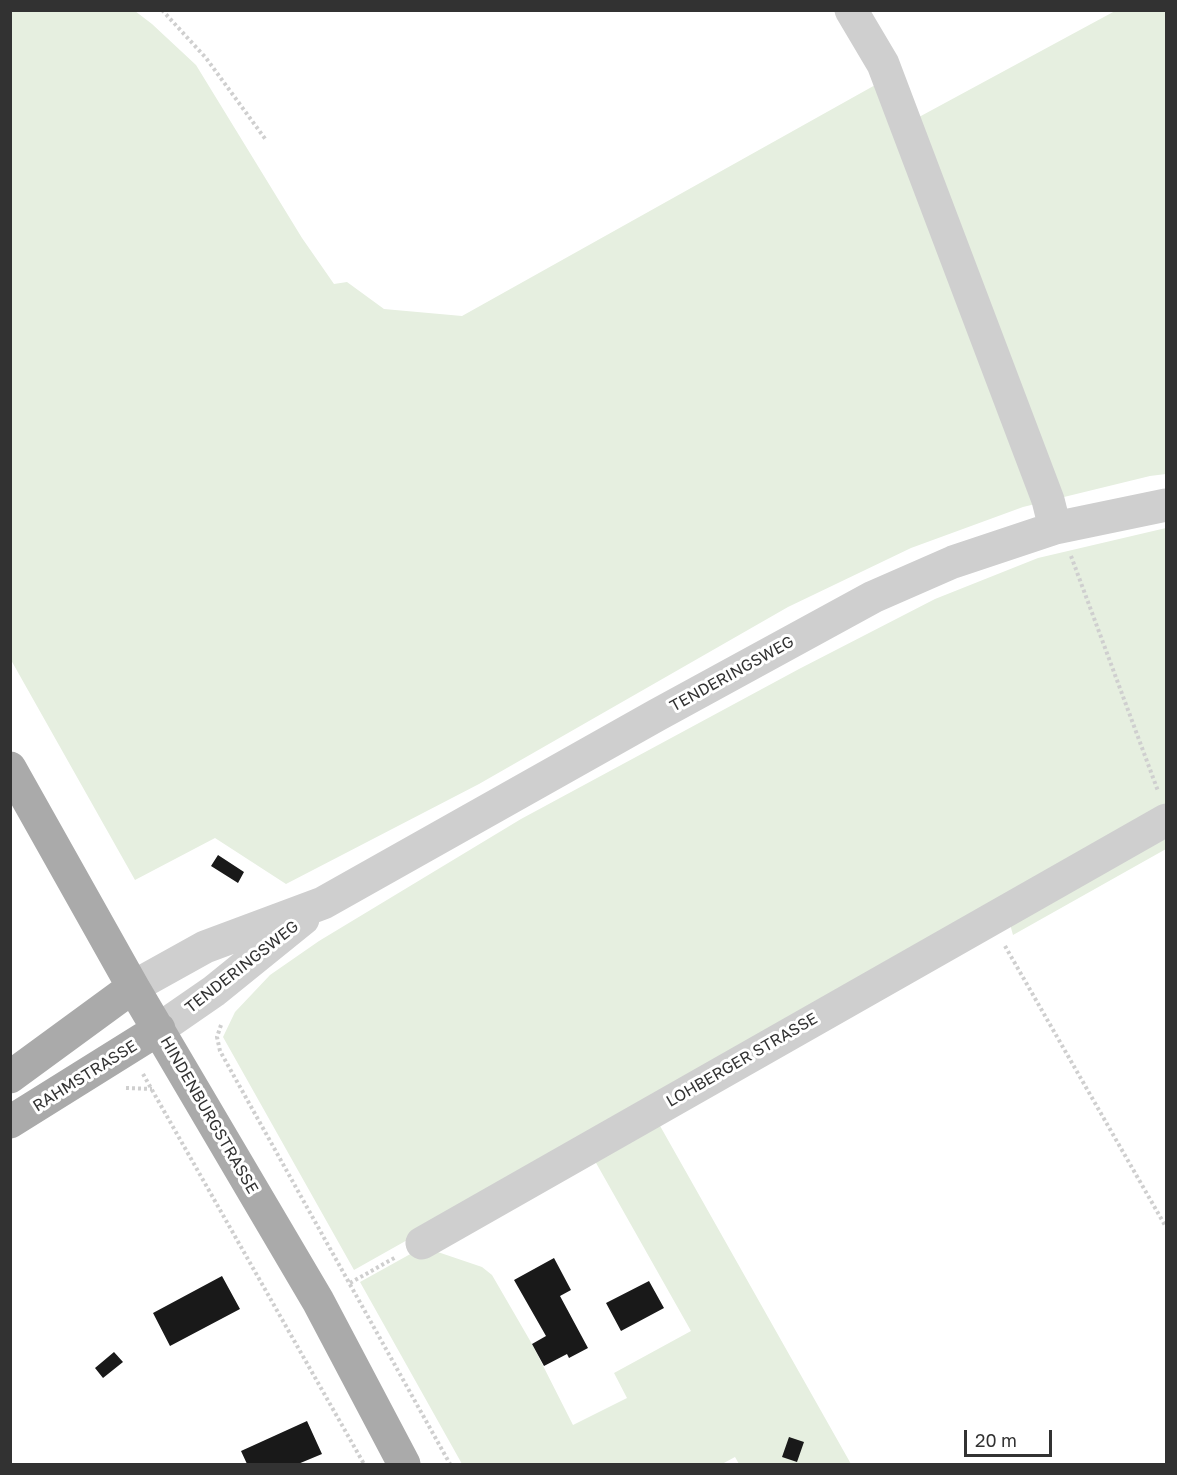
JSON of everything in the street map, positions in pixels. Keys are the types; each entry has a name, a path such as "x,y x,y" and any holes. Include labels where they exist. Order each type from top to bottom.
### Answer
{"main road":[{"name":"HINDENBURGSTRASSE","path":"10,768 202,1107 318,1301 404,1464"},
{"path":"10,1077 133,987"},
{"name":"RAHMSTRASSE","path":"10,1122 159,1029"}],"street":[{"path":"851,10 883,64 1048,500 1055,528"},
{"name":"TENDERINGSWEG","path":"133,987 205,948 323,903 657,715 873,597 953,562 1055,528 1167,505"},
{"name":"LOHBERGER STRASSE","path":"422,1243 990,919 1164,810"},
{"name":"TENDERINGSWEG","path":"159,1029 214,991 323,903"}],"path":[{"path":"162,10 206,58 266,140"},
{"path":"1055,528 1069,548 1164,810"},
{"path":"990,919 1167,1227"},
{"path":"220,1051 351,1282 450,1464"},
{"path":"151,1090 364,1464"},
{"path":"318,1301 422,1243"}],"green space":[{"path":"10,11 135,11 196,65 302,238 334,284 347,282 384,309 462,316 877,84 895,130 1115,11 1166,11 1166,474 1023,507 911,548 788,607 479,784 286,884 215,838 135,880 11,660"},
{"path":"1166,528 1166,813 354,1270 223,1037 235,1012 270,975 319,941 521,819 799,669 935,599 1038,558"},
{"path":"1166,827 1166,849 1013,935 1008,917"},
{"path":"655,1117 851,1464 739,1464 735,1457 722,1464 462,1464 360,1282 423,1247 482,1267 492,1275 532,1344 573,1425 627,1398 614,1373 691,1331 591,1154"}],"building":[{"path":"218,855 244,872 238,883 211,866"},
{"path":"554,1258 571,1290 560,1296 588,1348 569,1358 567,1354 544,1366 532,1344 546,1336 514,1280"},
{"path":"222,1276 240,1309 170,1346 153,1313"},
{"path":"649,1281 664,1308 621,1331 606,1303"},
{"path":"114,1352 123,1362 103,1378 95,1368"},
{"path":"307,1421 322,1454 298,1464 247,1464 241,1451"},
{"path":"789,1437 804,1442 797,1462 782,1457"}]}
